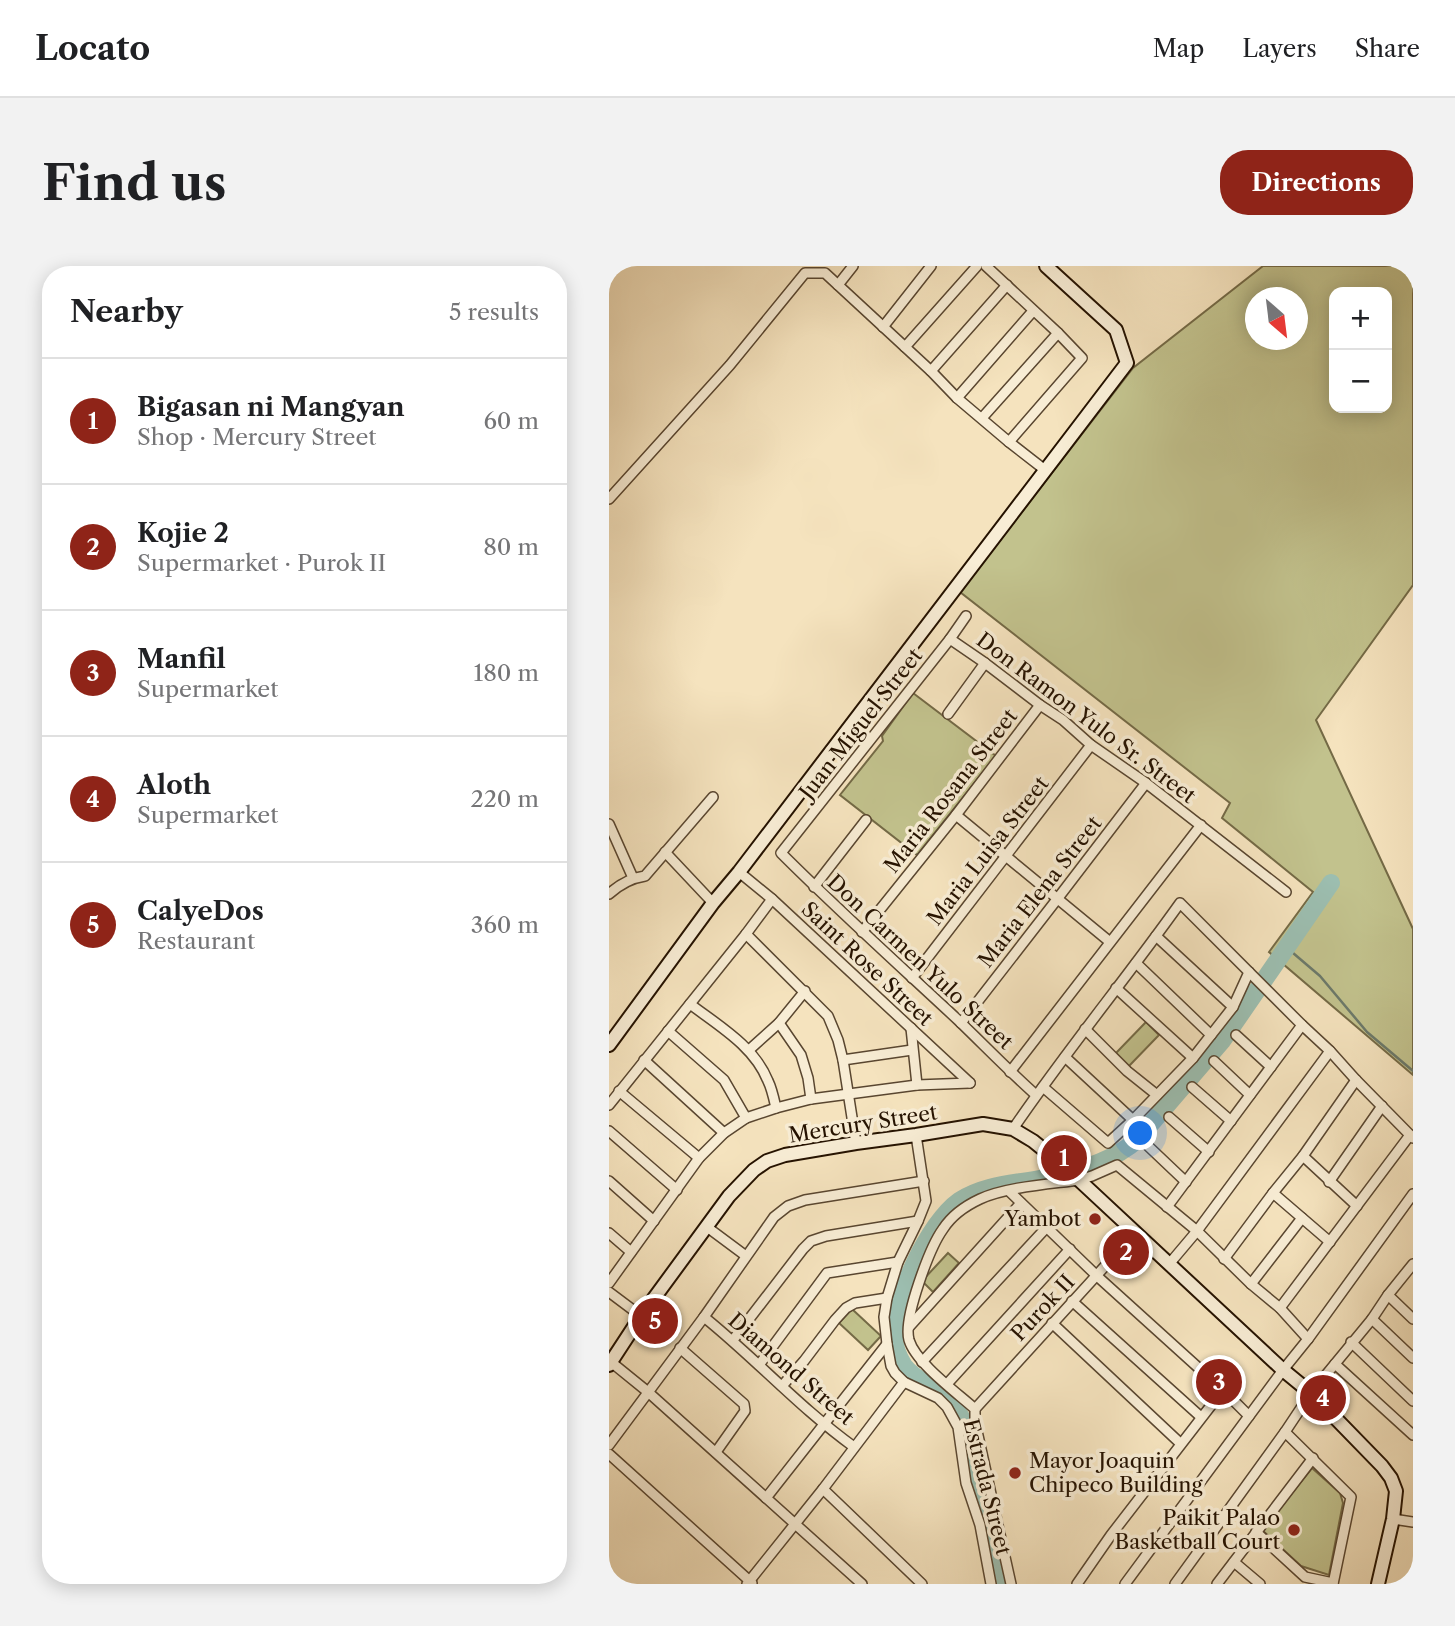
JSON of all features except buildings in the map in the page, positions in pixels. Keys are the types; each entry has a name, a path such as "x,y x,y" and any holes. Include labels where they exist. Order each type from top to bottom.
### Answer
{"street":[{"path":"838,285 853,266"},
{"path":"883,327 931,266"},
{"path":"905,346 977,266"},
{"path":"986,266 1082,358 1009,442"},
{"path":"609,1045 713,903 1127,363 1116,330 1047,266"},
{"path":"609,499 730,365 805,273 827,269 838,285 957,398 1045,470"},
{"path":"931,372 1007,285"},
{"path":"957,398 1033,311"},
{"path":"982,418 1058,333"},
{"name":"Juan Miguel Street","path":"781,853 966,615"},
{"name":"Don Ramon Yulo Sr. Street","path":"950,639 1063,720 1091,745 1146,783 1286,892"},
{"path":"949,714 985,663"},
{"name":"Maria Rosana Street","path":"862,932 1040,705"},
{"name":"Maria Luisa Street","path":"912,978 1091,745"},
{"name":"Maria Elena Street","path":"961,1023 1146,783"},
{"path":"611,888 633,877 645,876 713,797"},
{"path":"956,815 1109,942"},
{"path":"814,887 866,820"},
{"path":"609,824 633,877"},
{"path":"1010,1072 1201,825"},
{"path":"665,852 713,903"},
{"name":"Don Carmen Yulo Street","path":"781,853 1010,1072 1040,1091 1108,1143 1133,1121"},
{"name":"Saint Rose Street","path":"739,872 772,899 970,1083 917,1085"},
{"path":"609,1105 772,899"},
{"path":"1280,1308 1411,1136 1330,1051 1179,903 1013,1129 1033,1141 1072,1173 1311,1393 1382,1466 1396,1491 1378,1584"},
{"path":"746,934 828,1016 843,1060 856,1143"},
{"path":"1156,936 1233,1007"},
{"path":"1136,963 1211,1035"},
{"path":"1065,1057 1133,1121 1193,1059 1233,1007 1251,974"},
{"path":"1116,988 1193,1059"},
{"path":"749,1050 779,1023 805,991"},
{"path":"690,1004 749,1050 769,1083 776,1108"},
{"path":"779,1023 801,1055 811,1099"},
{"path":"1167,1207 1302,1026"},
{"path":"609,1283 699,1158 724,1133 746,1118 811,1099 917,1085 911,1028"},
{"path":"1085,1030 1127,1071 1157,1095"},
{"path":"668,1031 724,1080 746,1118"},
{"path":"1236,1035 1271,1067"},
{"path":"843,1060 912,1050"},
{"path":"1170,1263 1198,1231 1330,1051"},
{"path":"644,1060 724,1133"},
{"path":"1214,1061 1250,1095"},
{"path":"1224,1259 1303,1156 1356,1080"},
{"path":"1192,1087 1231,1121"},
{"path":"619,1091 699,1158"},
{"path":"1329,1182 1382,1106"},
{"path":"1169,1118 1209,1152"},
{"name":"Mercury Street","path":"610,1363 729,1196 754,1170 767,1161 785,1155 982,1124 1013,1129"},
{"path":"609,1131 677,1190"},
{"path":"609,1454 750,1583 904,1381 891,1366 884,1317 898,1262 926,1201 916,1135"},
{"path":"1147,1145 1186,1182"},
{"path":"1303,1156 1357,1206"},
{"path":"1011,1584 975,1422 975,1409 922,1362 909,1340 908,1328 925,1265 933,1245 956,1213 991,1194 1072,1173 1092,1176 1117,1165 1198,1231 1224,1259 1280,1308 1308,1339"},
{"path":"609,1181 654,1221"},
{"path":"609,1445 775,1217 788,1206 805,1200 924,1181"},
{"path":"1009,1191 1249,1416"},
{"path":"1273,1193 1330,1242"},
{"path":"1125,1584 1413,1194"},
{"path":"908,1328 1021,1203"},
{"path":"1405,1206 1413,1214"},
{"path":"1251,1284 1302,1218"},
{"path":"733,1340 811,1241 826,1236 919,1221"},
{"path":"707,1227 746,1256"},
{"path":"922,1362 1046,1228"},
{"name":"Purok II","path":"975,1409 1136,1232"},
{"path":"609,1233 631,1252"},
{"path":"947,1384 1070,1249"},
{"path":"759,1365 827,1273 898,1262"},
{"path":"1175,1584 1311,1393 1372,1319 1388,1295 1411,1271"},
{"path":"609,1292 641,1316"},
{"path":"1388,1295 1413,1319"},
{"path":"782,1387 846,1308 855,1303 887,1297"},
{"path":"1072,1301 1201,1417"},
{"name":"Diamond Street","path":"704,1317 733,1340 824,1425 854,1447"},
{"path":"1372,1319 1413,1358"},
{"path":"1052,1323 1180,1443"},
{"path":"1351,1342 1413,1401"},
{"path":"766,1498 887,1345"},
{"path":"680,1348 744,1404 745,1411 716,1452"},
{"path":"610,1363 648,1392 862,1584"},
{"path":"1335,1364 1413,1434"},
{"name":"Estrada Street","path":"904,1381 938,1398 947,1407 958,1427 966,1483 980,1525 991,1584"},
{"path":"1077,1584 1180,1443 1223,1390"},
{"path":"1256,1532 1305,1577 1333,1583 1351,1497 1285,1432"},
{"path":"1217,1584 1313,1458"},
{"path":"824,1489 922,1584"},
{"path":"1392,1519 1413,1522"},
{"path":"1234,1562 1260,1584"}],"green space":[{"path":"1263,266 1413,266 1413,585 1316,720 1413,929 1413,1075 1269,952 1313,892 1222,818 1230,803 960,592 1133,368"},
{"path":"913,693 996,756 917,855 840,795 883,741 882,736"},
{"path":"1146,1022 1159,1035 1129,1066 1116,1053"},
{"path":"948,1253 959,1263 933,1292 922,1281"},
{"path":"852,1309 881,1336 868,1350 839,1323"},
{"path":"1312,1468 1340,1493 1343,1503 1329,1575 1301,1566 1262,1530"}],"waterway":[{"path":"997,1584 967,1431 955,1408 942,1394 908,1371 896,1348 895,1320 915,1263 936,1226 948,1211 969,1195 1000,1185 1081,1169 1106,1160 1137,1140 1222,1041 1331,883"},
{"path":"1286,947 1320,976 1367,1032 1413,1071"}],"place":[{"name":"Bigasan ni Mangyan","path":"1064,1158"},
{"name":"Yambot","path":"1095,1219"},
{"name":"Kojie 2","path":"1126,1252"},
{"name":"CalyeDos","path":"655,1321"},
{"name":"Manfil","path":"1219,1382"},
{"name":"Aloth","path":"1323,1398"},
{"name":"Mayor Joaquin Chipeco Building","path":"1015,1473"},
{"name":"Paikit Palao Basketball Court","path":"1294,1530"}]}
